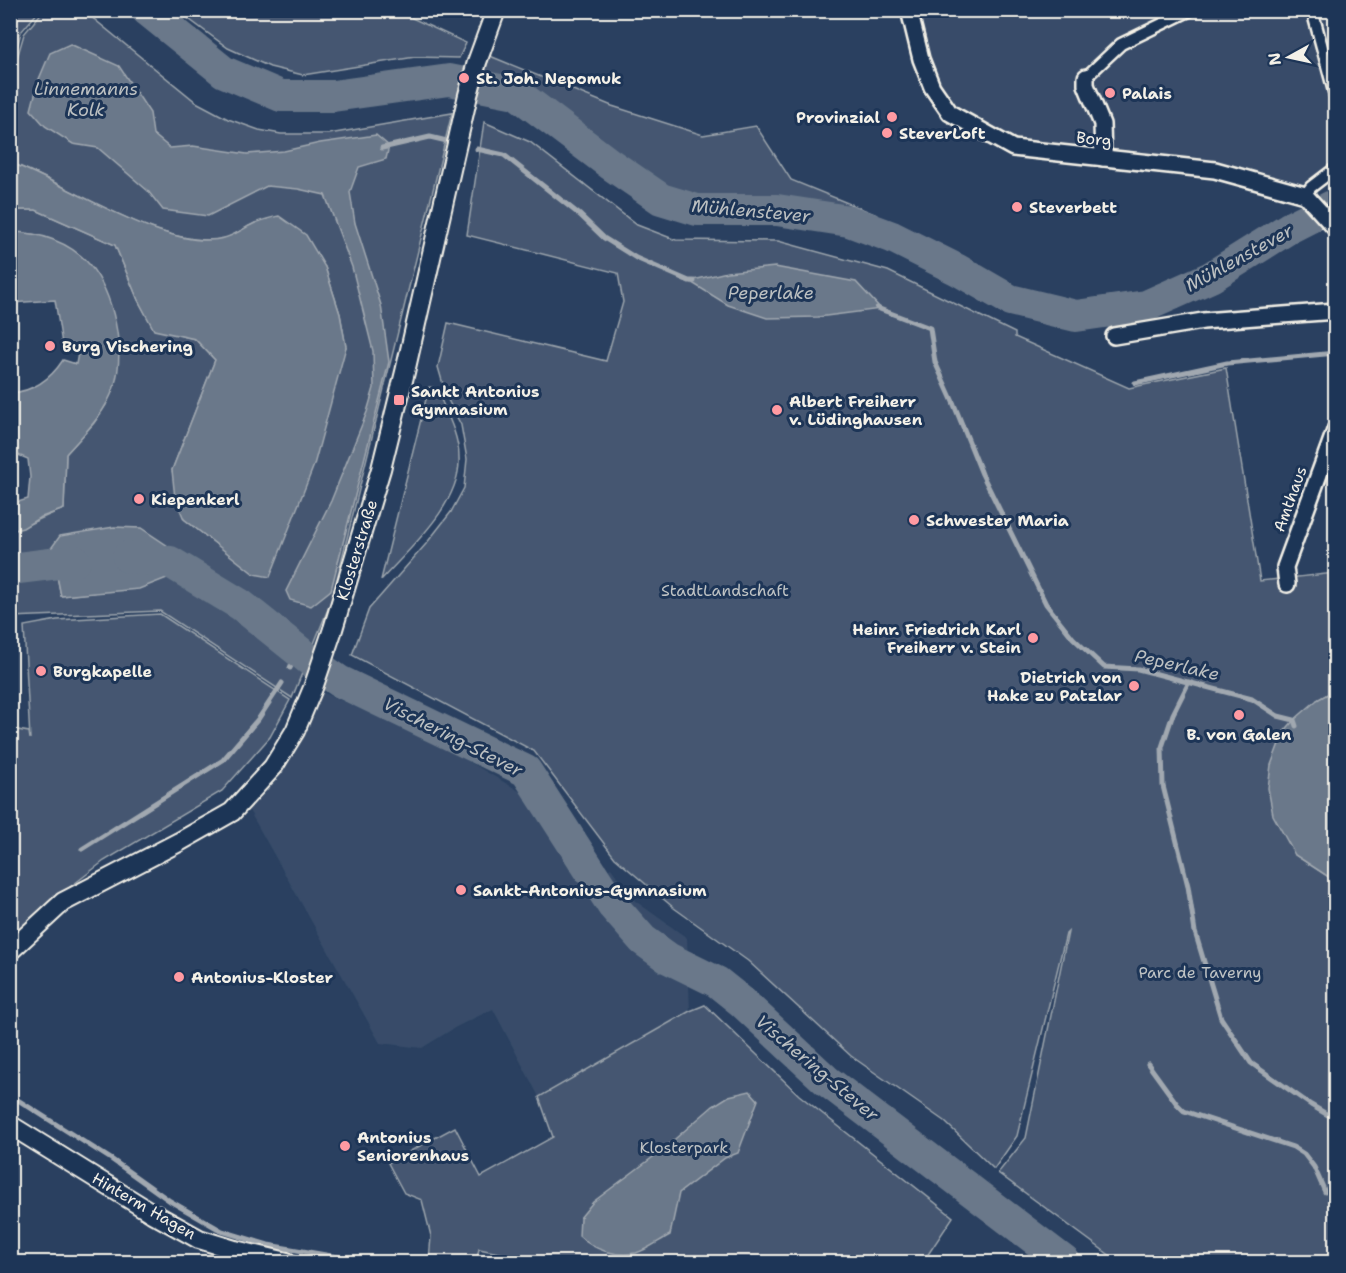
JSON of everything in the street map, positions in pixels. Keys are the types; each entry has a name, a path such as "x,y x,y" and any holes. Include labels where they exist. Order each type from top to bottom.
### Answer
{"street":[{"name":"Klosterstraße","path":"10,951 63,902 232,812 279,758 295,731 329,641 381,469 468,95 496,10"},
{"name":"Borg","path":"909,10 921,59 932,87 950,113 1013,148 1215,170 1306,198"},
{"path":"1103,158 1101,124 1086,85 1086,77 1121,44 1191,10"},
{"path":"1312,10 1335,99"},
{"path":"1333,227 1306,198 1311,187 1335,168"},
{"path":"1114,336 1203,321 1335,311"},
{"name":"Amthaus","path":"1287,584 1285,567 1335,428"},
{"name":"Hinterm Hagen","path":"10,1125 152,1213 199,1239 287,1263"}],"shaded area":[{"path":"913,11 1335,11 1335,155 1304,194 1216,169 1015,145 952,109 922,52"},
{"name":"Sankt-Antonius-Gymnasium","path":"322,692 432,740 521,792 590,881 611,868 634,900 687,938 690,1011 539,1097 493,1009 456,1027 422,1048 380,1043 246,805 264,791 292,752"}],"green space":[{"path":"11,10 39,11 21,32 11,72"},
{"path":"43,11 84,11 196,102 228,119 259,130 281,134 329,134 452,113 332,599 292,698 160,611 11,617 11,531 64,509 66,454 94,423 106,405 39,235 11,232 11,210 36,210 115,245 138,300 154,329 195,339 215,360 172,470 184,519 216,544 346,347 340,314 325,267 255,223 222,239 197,240 171,234 115,213 11,163 10,82 24,34","holes":["30,554 47,554 92,593 61,596 56,571 33,575"]},
{"path":"178,11 397,11 466,43 459,58 415,57 303,75 270,67 228,48"},
{"path":"490,56 612,106 703,135 756,126 791,180 877,215 805,201 704,202 663,189 519,82 484,73"},
{"path":"484,122 530,142 637,225 676,240 778,241 888,271 1015,333 1015,337 1129,388 1226,368 1260,581 1335,573 1335,690 1317,700 1295,855 1335,881 1335,1262 1119,1262 998,1173 1026,1138 1068,932 1017,1136 994,1169 944,1121 851,1056 748,961 674,908 615,858 534,751 352,655 369,609 426,544 451,512 464,488 467,459 461,425 447,398 438,367 448,323 606,361 623,302 618,273 467,235"},
{"path":"429,387 436,388 454,431 459,458 457,475 452,492 432,524 381,580"},
{"path":"160,614 290,700 270,737 222,791 104,861 40,910 11,941 11,926 15,908 10,905 10,709 12,729 29,732 30,739 24,626 57,620"},
{"name":"Klosterpark","path":"705,1005 799,1095 953,1217 923,1262 543,1262 479,1249 476,1262 429,1262 431,1236 422,1200 404,1193 388,1163 455,1127 481,1177 553,1137 539,1097 690,1011"}],"water":[{"name":"Linnemanns Kolk","path":"70,44 119,66 150,113 153,134 170,148 193,146 247,154 284,151 376,135 389,146 386,159 359,167 350,192 355,223 381,305 389,362 331,590 311,606 290,600 286,591 331,501 367,412 374,388 373,351 352,267 325,195 267,186 208,216 163,210 148,191 98,148 73,144 45,126 31,110 39,79 50,53"},
{"path":"11,163 117,214 175,235 201,240 224,238 266,219 279,216 306,235 325,267 340,314 346,347 314,465 270,577 254,574 184,519 175,498 172,470 215,360 195,339 154,330 138,300 115,245 36,210 11,210"},
{"path":"10,232 43,236 63,244 89,264 98,276 111,306 119,356 110,397 93,423 66,454 64,509 39,518 23,528 11,531 11,504 28,499 30,477 28,459 11,452 11,393 27,390 41,383 63,360 76,364 79,348 62,344 55,300 11,303"},
{"name":"Peperlake","path":"775,267 856,282 881,309 818,317 767,318 728,305 689,281 727,272"},
{"path":"114,527 141,528 168,546 172,576 139,589 61,596 56,571 33,575 30,554 47,554 60,536"},
{"path":"1335,690 1335,881 1295,855 1273,815 1268,788 1271,765 1283,733 1317,700"},
{"path":"750,1091 758,1100 738,1153 725,1158 679,1193 670,1235 645,1250 628,1254 605,1251 579,1236 580,1218 593,1202 661,1151 713,1106 729,1096"}],"waterway":[{"name":"Mühlenstever","path":"147,10 224,72 281,96 333,96 449,80 516,93 610,164 661,199 697,210 777,210 849,221 892,237 958,270 1010,300 1076,316 1146,306 1211,277 1289,228 1336,204"},
{"name":"Linnemanns Kolk","path":"382,148 430,137 447,141"},
{"name":"Peperlake","path":"477,149 504,155 580,215 604,238 636,258 689,281 694,281"},
{"name":"Peperlake","path":"877,308 930,328 935,362 982,474 1046,604 1073,638 1104,667 1138,669 1252,699 1278,716 1294,720 1296,726"},
{"path":"1135,383 1227,363 1336,353"},
{"name":"Vischering-Stever","path":"128,557 170,562 241,605 339,681 526,771 613,906 643,940 668,958 717,982 742,1002 827,1081 1065,1262"},
{"name":"Vischering-Stever","path":"10,569 75,561"},
{"path":"290,668 297,651"},
{"path":"1189,682 1173,714 1162,747 1163,786 1188,886 1195,932 1221,1018 1251,1063 1328,1115"},
{"path":"82,849 223,760 259,718 282,683"},
{"path":"1148,1064 1184,1111 1293,1147 1304,1154 1314,1167 1325,1192"},
{"path":"10,1095 111,1159 170,1201 222,1231 268,1245 366,1262"}],"place":[{"name":"St. Joh. Nepomuk","path":"464,78"},
{"name":"Palais","path":"1110,93"},
{"name":"Provinzial","path":"892,117"},
{"name":"SteverLoft","path":"887,133"},
{"name":"Steverbett","path":"1017,207"},
{"name":"Burg Vischering","path":"50,346"},
{"name":"Sankt Antonius Gymnasium","path":"399,400"},
{"name":"Albert Freiherr v. Lüdinghausen","path":"777,410"},
{"name":"Kiepenkerl","path":"139,499"},
{"name":"Schwester Maria","path":"914,520"},
{"name":"Heinr. Friedrich Karl Freiherr v. Stein","path":"1033,638"},
{"name":"Burgkapelle","path":"41,671"},
{"name":"Dietrich von Hake zu Patzlar","path":"1134,686"},
{"name":"B. von Galen","path":"1239,715"},
{"name":"Sankt-Antonius-Gymnasium","path":"461,890"},
{"name":"Antonius-Kloster","path":"179,977"},
{"name":"Antonius Seniorenhaus","path":"345,1146"}],"park label":[{"name":"StadtLandschaft","path":"725,590"},
{"name":"Parc de Taverny","path":"1200,972"}]}
